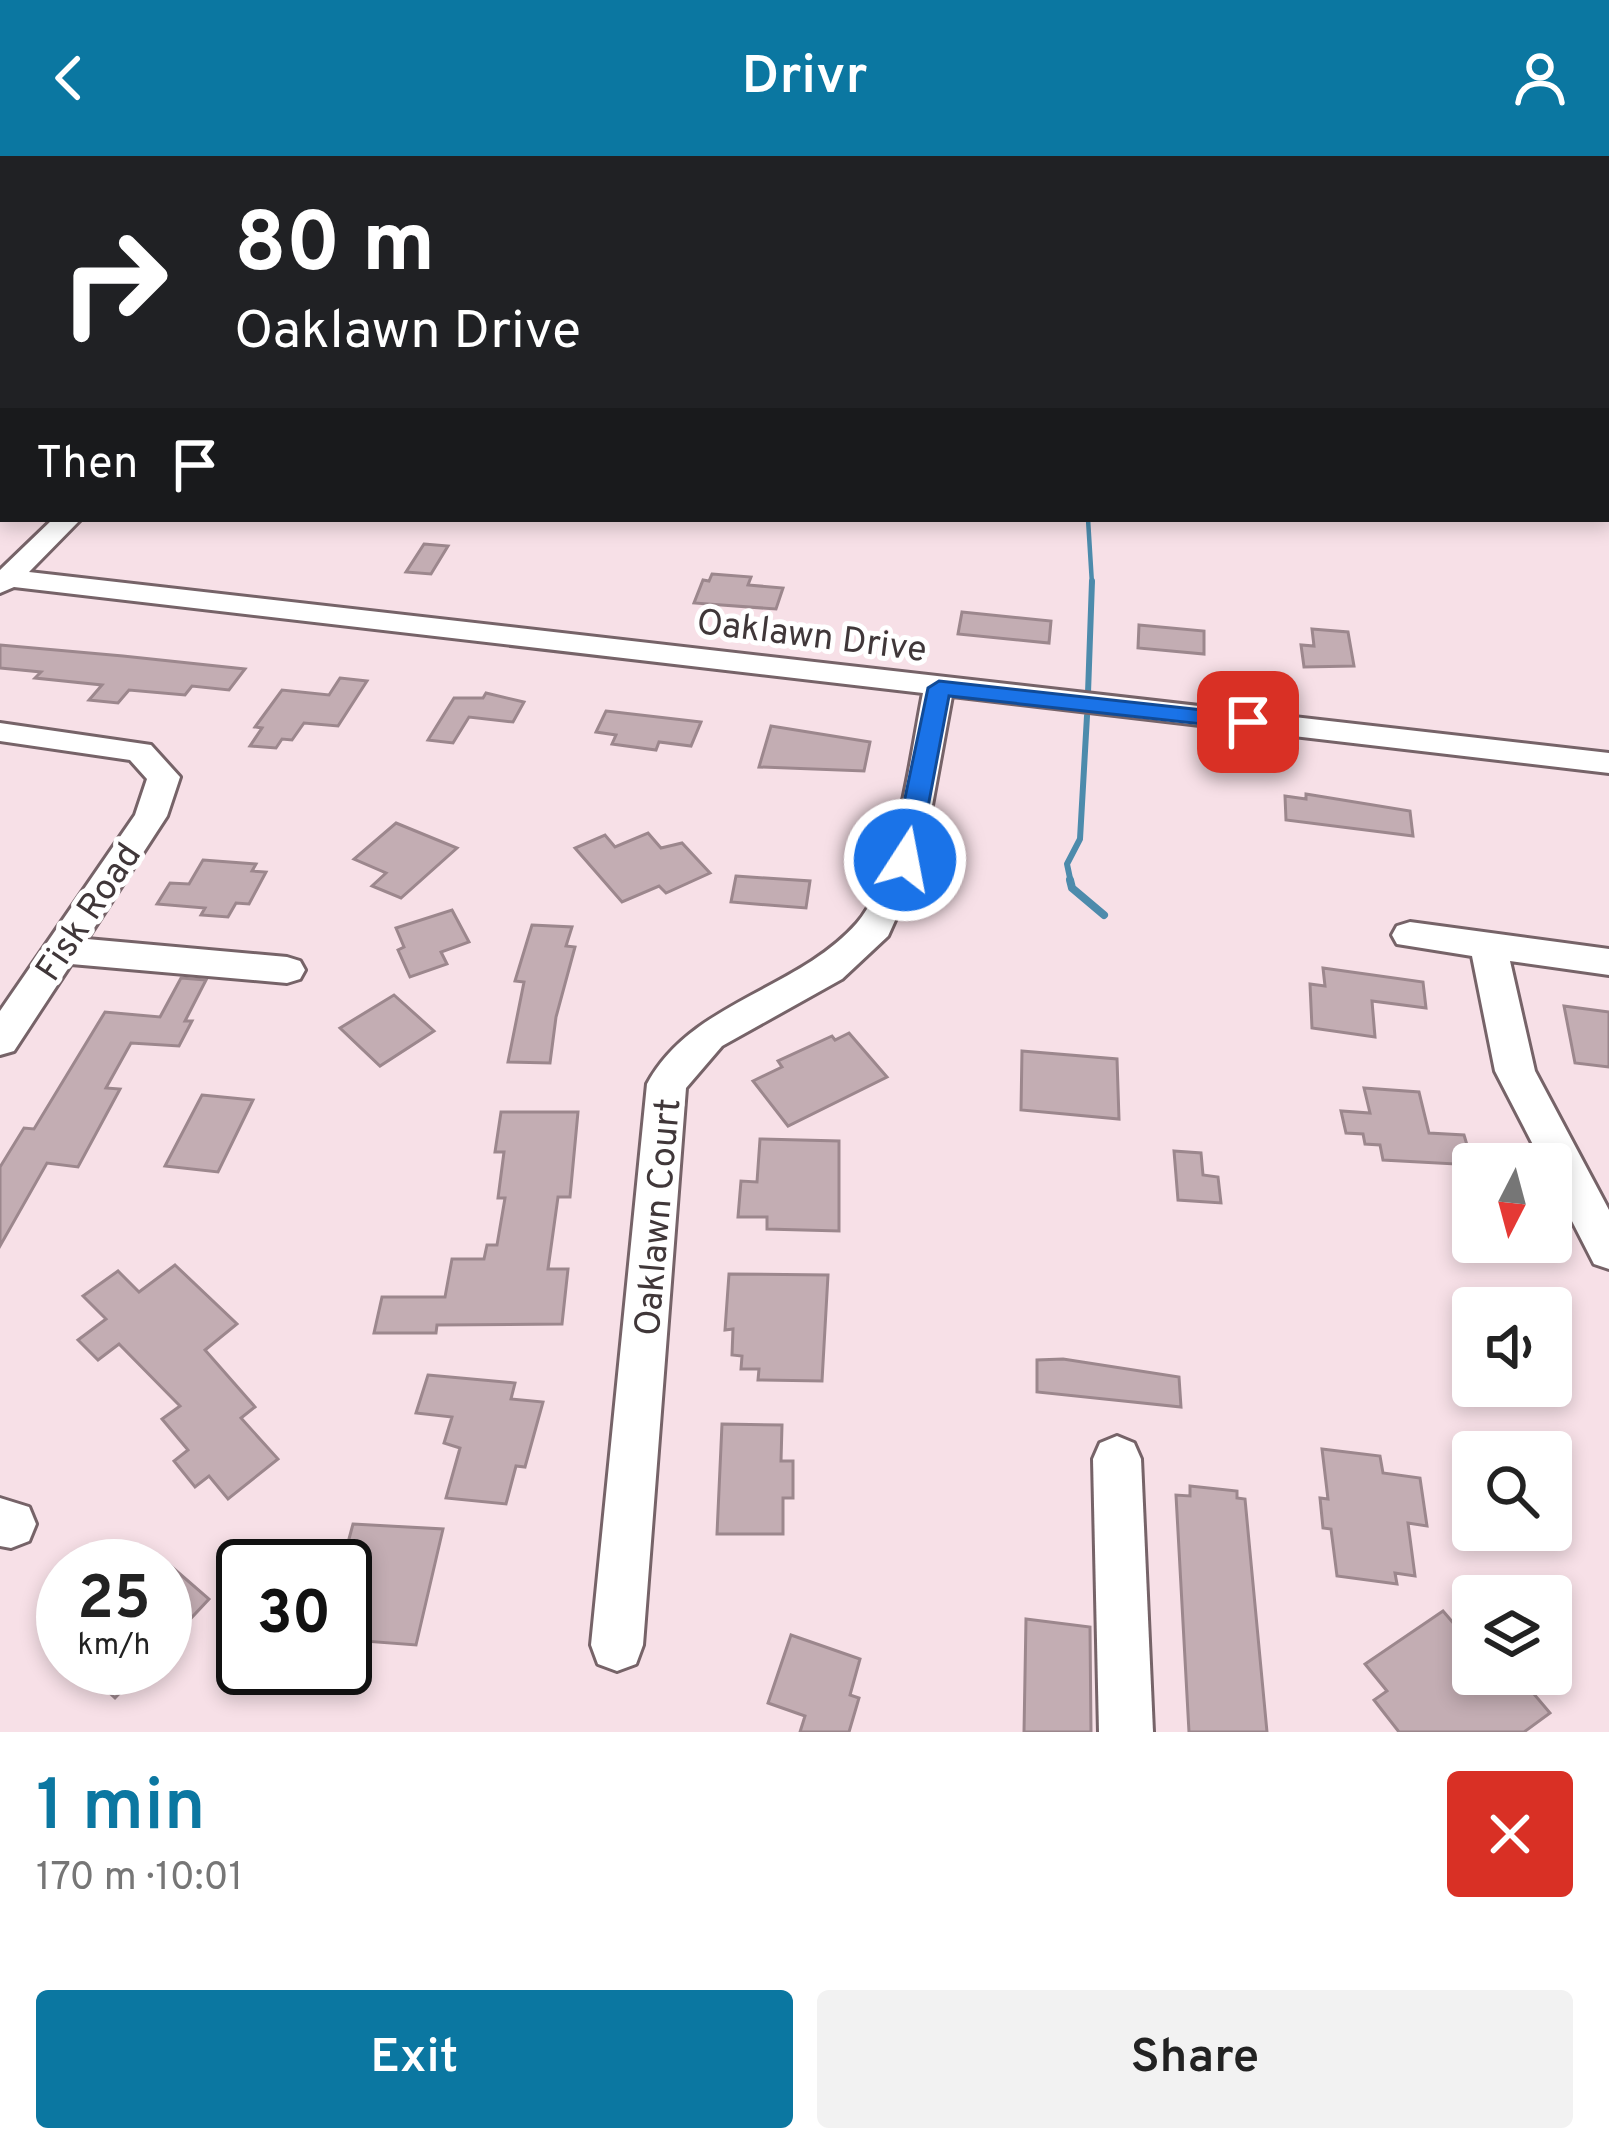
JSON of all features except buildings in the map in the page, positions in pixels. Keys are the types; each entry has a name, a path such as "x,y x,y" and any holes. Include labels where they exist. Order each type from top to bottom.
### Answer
{"street":[{"path":"3,582 65,522"},
{"name":"Oaklawn Drive","path":"3,582 1609,763"},
{"name":"Oaklawn Court","path":"617,1646 667,1084 709,1036 829,970 874,928 905,860 939,688"},
{"name":"Fisk Road","path":"0,732 140,752 164,778 151,816 0,1041"},
{"path":"1410,935 1609,962"},
{"path":"1489,946 1515,1071 1609,1251"},
{"path":"60,950 287,970"},
{"path":"1117,1459 1126,1732"}],"waterway":[{"path":"1088,522 1092,583"},
{"path":"1088,693 1092,583"},
{"path":"1071,883 1067,864 1080,839 1087,716"},
{"path":"1070,880 1072,888 1104,915"}],"route":[{"path":"905,860 939,688 1248,722"}]}
